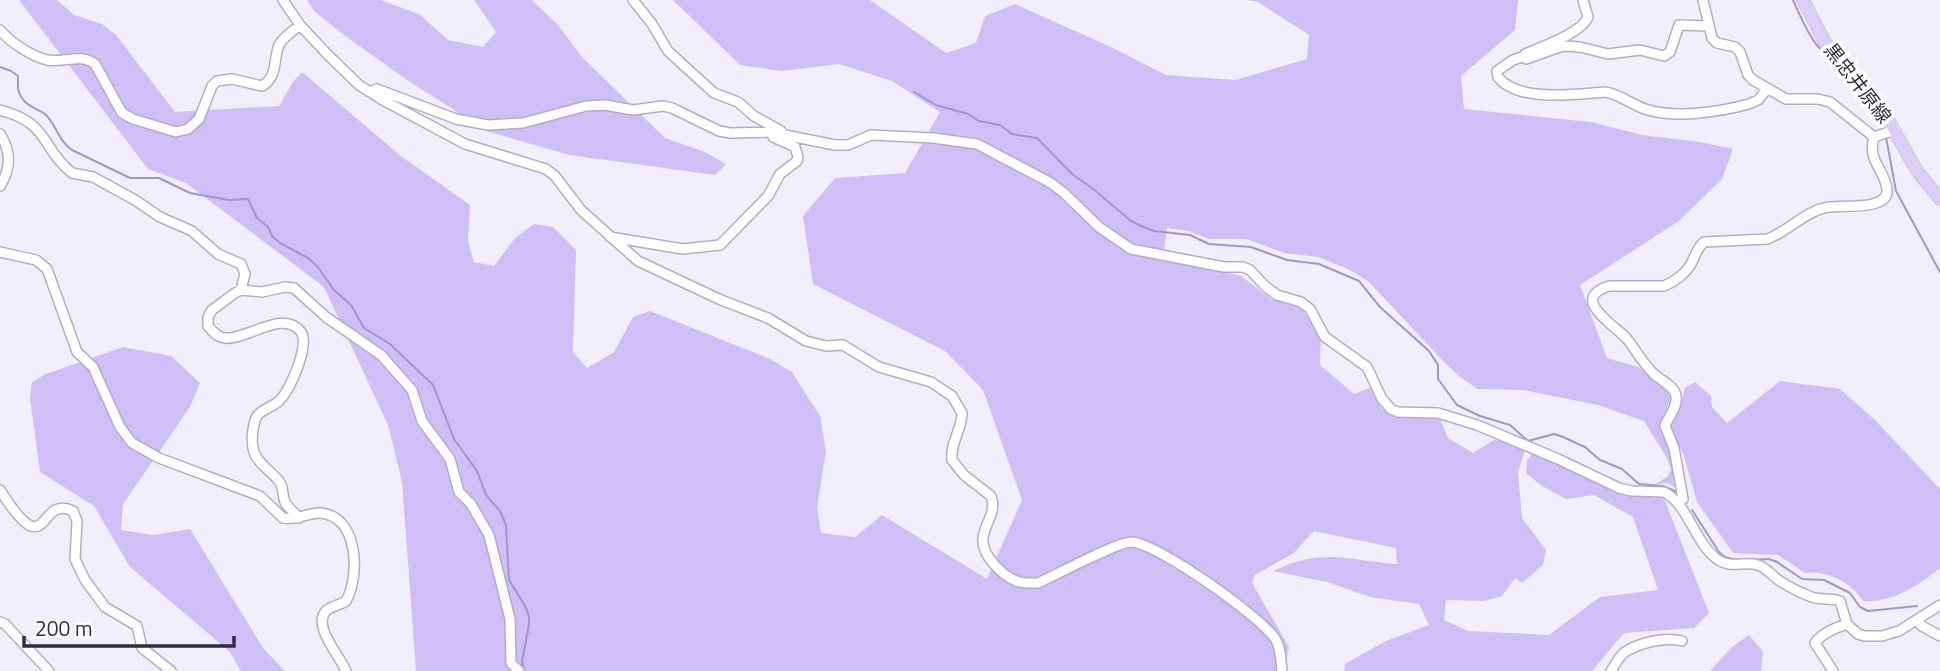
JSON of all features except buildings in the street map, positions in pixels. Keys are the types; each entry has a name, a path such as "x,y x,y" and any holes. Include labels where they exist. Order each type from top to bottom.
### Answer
{"main road":[{"name":"黒忠井原線","path":"1803,0 1826,44 1879,104 1885,133 1940,199"}],"street":[{"path":"284,0 300,25 359,85 465,144 546,169 555,176 581,209 638,261 768,318 806,341 826,346 844,345 879,367 895,374 932,382 947,391 962,413 952,460 964,475 991,496 994,508 983,538 984,547 988,556 1011,578 1025,583 1038,583 1124,543 1143,545 1195,572 1264,627 1278,646 1282,671"},
{"path":"633,0 668,51 714,93 738,102 754,116 789,135"},
{"path":"1583,0 1588,17 1583,26 1501,67 1497,71 1498,77 1511,86 1535,95 1605,92 1650,110 1690,114 1749,104 1758,100 1767,89"},
{"path":"1678,503 1683,499 1674,449 1665,426 1674,409 1676,395 1673,389 1652,373 1626,337 1598,313 1593,305 1594,298 1603,288 1609,286 1664,286 1671,283 1688,268 1697,248 1704,242 1767,239 1823,208 1869,206 1880,201 1887,189 1872,154 1885,133 1830,102 1818,99 1786,99 1767,89 1748,75 1740,52 1735,47 1717,43 1712,38 1703,0"},
{"path":"0,30 12,41 46,60 82,58 91,61 122,113 176,132 188,130 194,125 203,111 212,86 217,81 232,79 262,86 268,82 275,68 281,42 300,25"},
{"path":"1525,56 1526,59 1546,50 1571,45 1608,54 1640,50 1664,56 1670,52 1679,25 1708,26"},
{"path":"370,92 377,89 456,119 488,125 523,123 586,106 605,105 633,110 663,106 719,131 770,132 835,145 848,145 871,135 933,138 977,144 1051,183 1099,227 1131,249 1224,267 1242,267 1250,270 1277,295 1301,302 1310,309 1325,337 1367,367 1382,399 1391,409 1398,412 1438,413 1477,425 1619,488 1664,492 1678,503 1690,525 1717,559 1732,566 1759,565 1779,581 1809,596 1840,601 1847,624 1857,634 1882,636 1899,631 1940,605"},
{"path":"0,110 14,113 36,127 72,173 93,177 160,217 192,231 218,254 241,264 245,274 241,290"},
{"path":"609,237 683,249 720,245 768,196 780,173 797,161 795,147 773,138 770,132"},
{"path":"0,134 9,152 7,174 0,186"},
{"path":"0,251 36,260 47,269 77,352 93,367 120,427 132,443 159,458 260,496 284,518 299,518 310,514 329,515 340,521 351,538 354,549 349,595 342,604 328,609 323,624 327,639 346,671"},
{"path":"299,518 285,503 282,484 256,457 252,443 255,420 259,414 277,403 290,384 300,359 303,336 300,330 290,324 270,325 233,338 223,338 214,333 208,326 208,317 212,310 241,290 262,292 285,287 294,288 326,317 381,355 411,390 422,421 450,458 459,492 471,505 489,535 510,619 511,663 519,671"},
{"path":"0,490 20,519 34,528 43,525 57,508 73,511 77,521 75,559 85,580 105,607 137,626 142,648 171,671"},
{"path":"1917,621 1940,636"},
{"path":"0,622 5,624 49,671"},
{"path":"1833,671 1815,643 1832,629 1847,624"},
{"path":"1611,671 1623,653 1657,640 1682,640"}],"shaded area":[{"path":"19,0 57,0 74,15 102,24 116,35 175,112 279,106 302,72 401,156 470,205 468,241 474,262 494,266 515,238 534,224 553,227 576,250 573,352 587,368 614,352 633,317 650,311 770,359 792,372 820,416 826,451 817,507 821,533 855,537 882,515 987,579 1022,500 983,390 945,351 813,284 803,216 835,178 905,173 940,112 892,81 839,64 782,71 740,65 673,0 870,0 946,53 976,43 985,16 1015,4 1166,75 1235,80 1307,59 1309,35 1258,2 1247,0 1518,0 1515,30 1461,76 1464,109 1591,122 1642,135 1733,149 1722,179 1679,221 1580,285 1607,358 1638,367 1669,391 1670,401 1660,424 1672,456 1677,489 1668,483 1655,484 1667,477 1671,470 1667,458 1644,421 1598,405 1523,390 1478,389 1443,361 1369,282 1350,270 1318,257 1284,253 1246,239 1209,239 1188,231 1167,228 1163,258 1241,276 1271,299 1301,308 1321,336 1320,365 1354,394 1370,388 1381,408 1390,415 1440,419 1448,438 1473,453 1494,440 1506,441 1525,450 1518,472 1522,518 1546,550 1543,565 1522,583 1515,578 1502,596 1484,601 1446,600 1444,620 1468,631 1549,635 1600,597 1658,590 1633,517 1594,495 1566,499 1542,486 1526,473 1527,460 1533,453 1616,490 1663,496 1709,613 1694,628 1624,633 1592,671 1344,671 1345,664 1386,641 1429,625 1419,604 1370,597 1327,582 1273,571 1306,559 1321,557 1397,564 1396,548 1314,531 1294,553 1255,575 1252,583 1289,647 1284,671 416,671 402,482 388,425 324,287 186,183 148,169"},
{"path":"307,0 380,0 419,14 448,40 483,47 496,32 474,0 532,0 558,25 582,57 665,138 705,152 726,164 715,175 569,155 487,131 407,80 344,35 314,11"},
{"path":"123,347 171,356 200,383 190,407 123,504 121,530 153,535 190,529 263,648 285,671 241,671 230,652 130,567 94,506 40,472 30,398 32,382 46,374"},
{"path":"1780,381 1840,389 1875,420 1940,489 1940,568 1913,587 1894,596 1863,601 1838,579 1805,573 1778,555 1733,553 1697,502 1684,456 1670,427 1680,407 1685,388 1695,382 1711,396 1712,407 1727,423"},
{"path":"1749,635 1763,652 1761,671 1710,671 1732,647"}],"waterway":[{"path":"1793,0 1816,44 1882,119"},
{"path":"0,67 18,76 20,95 24,101 45,114 72,150 130,178 159,178 190,193 229,200 248,199 257,218 268,227 272,236 318,267 333,289 351,305 364,328 390,344 433,385 454,439 477,471 486,495 500,511 506,525 509,580 529,616 522,661 524,671"},
{"path":"914,92 936,105 968,114 979,121 1000,125 1012,134 1037,138 1072,174 1141,226 1154,231 1190,235 1209,244 1251,247 1287,260 1319,264 1359,281 1380,307 1429,351 1438,365 1438,379 1457,405 1480,416 1510,425 1528,441 1554,434 1563,437 1585,447 1600,460 1622,469 1639,484 1663,486 1675,491"},
{"path":"1886,137 1896,191 1940,272"},
{"path":"1692,510 1719,552 1736,560"},
{"path":"1741,560 1769,559 1802,579 1824,580 1850,593 1860,607 1868,611 1917,606"}]}
